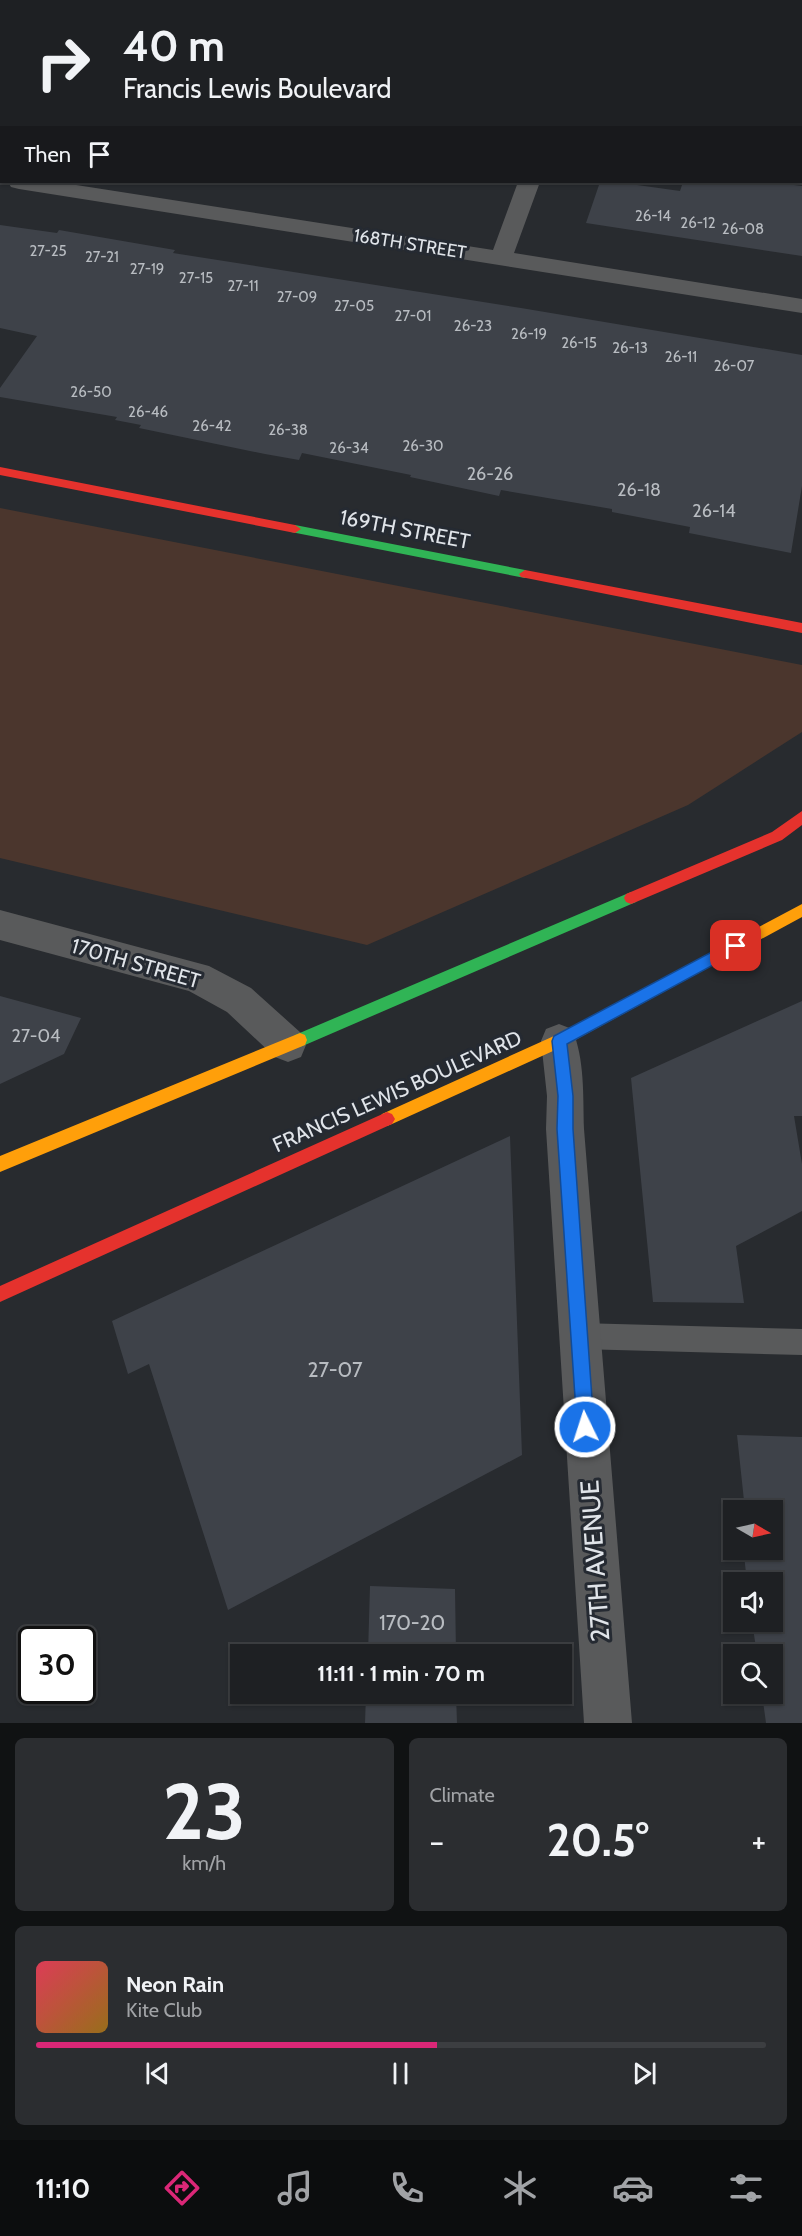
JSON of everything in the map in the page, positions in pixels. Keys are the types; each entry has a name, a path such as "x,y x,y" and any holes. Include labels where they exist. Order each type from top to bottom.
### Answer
{"main road":[{"name":"169TH STREET","path":"0,471 802,628"},
{"path":"0,1164 288,1045 777,836 802,817"},
{"name":"FRANCIS LEWIS BOULEVARD","path":"0,1293 559,1041 802,910"}],"street":[{"name":"168TH STREET","path":"25,183 802,306"},
{"path":"501,258 529,183"},
{"name":"170TH STREET","path":"0,925 197,976 239,1000 288,1045"},
{"name":"27TH AVENUE","path":"559,1041 565,1096 565,1129 579,1336 608,1723"}],"lane":[{"path":"579,1336 802,1342"}],"shaded area":[{"path":"0,508 802,665 802,732 688,805 367,945 0,858"}],"building":[{"path":"600,183 623,183 680,191 683,183 779,183 802,186 802,256 586,223"},
{"path":"0,225 57,233 59,230 175,250 173,253 802,355 802,486 791,553 689,533 690,527 612,512 612,509 501,490 499,496 302,453 299,460 265,454 139,428 141,425 115,420 117,417 0,397 0,388 37,336 0,328"},
{"path":"0,996 81,1018 64,1054 0,1084"},
{"path":"802,1001 802,1116 794,1116 802,1164 802,1211 736,1246 744,1303 653,1302 631,1078"},
{"path":"510,1136 522,1455 228,1610 149,1364 128,1374 112,1321"},
{"path":"737,1435 802,1437 802,1723 766,1723 763,1704 783,1704 783,1644 755,1644 754,1632 783,1632 783,1572 746,1572 745,1560 783,1560 783,1500 744,1500"},
{"path":"370,1586 455,1589 456,1644 368,1644"},
{"path":"366,1704 456,1704 457,1723 365,1723"}],"traffic: fast":[{"path":"295,529 525,574"},
{"path":"300,1040 631,898"}],"traffic: slow":[{"path":"387,1119 559,1041 802,910"},
{"path":"0,1164 300,1040"}],"traffic: jam":[{"path":"0,471 295,529"},
{"path":"525,574 802,628"},
{"path":"631,898 777,836 802,817"},
{"path":"0,1294 387,1119"}],"route":[{"path":"585,1427 565,1129 565,1096 559,1041 736,946"}]}
